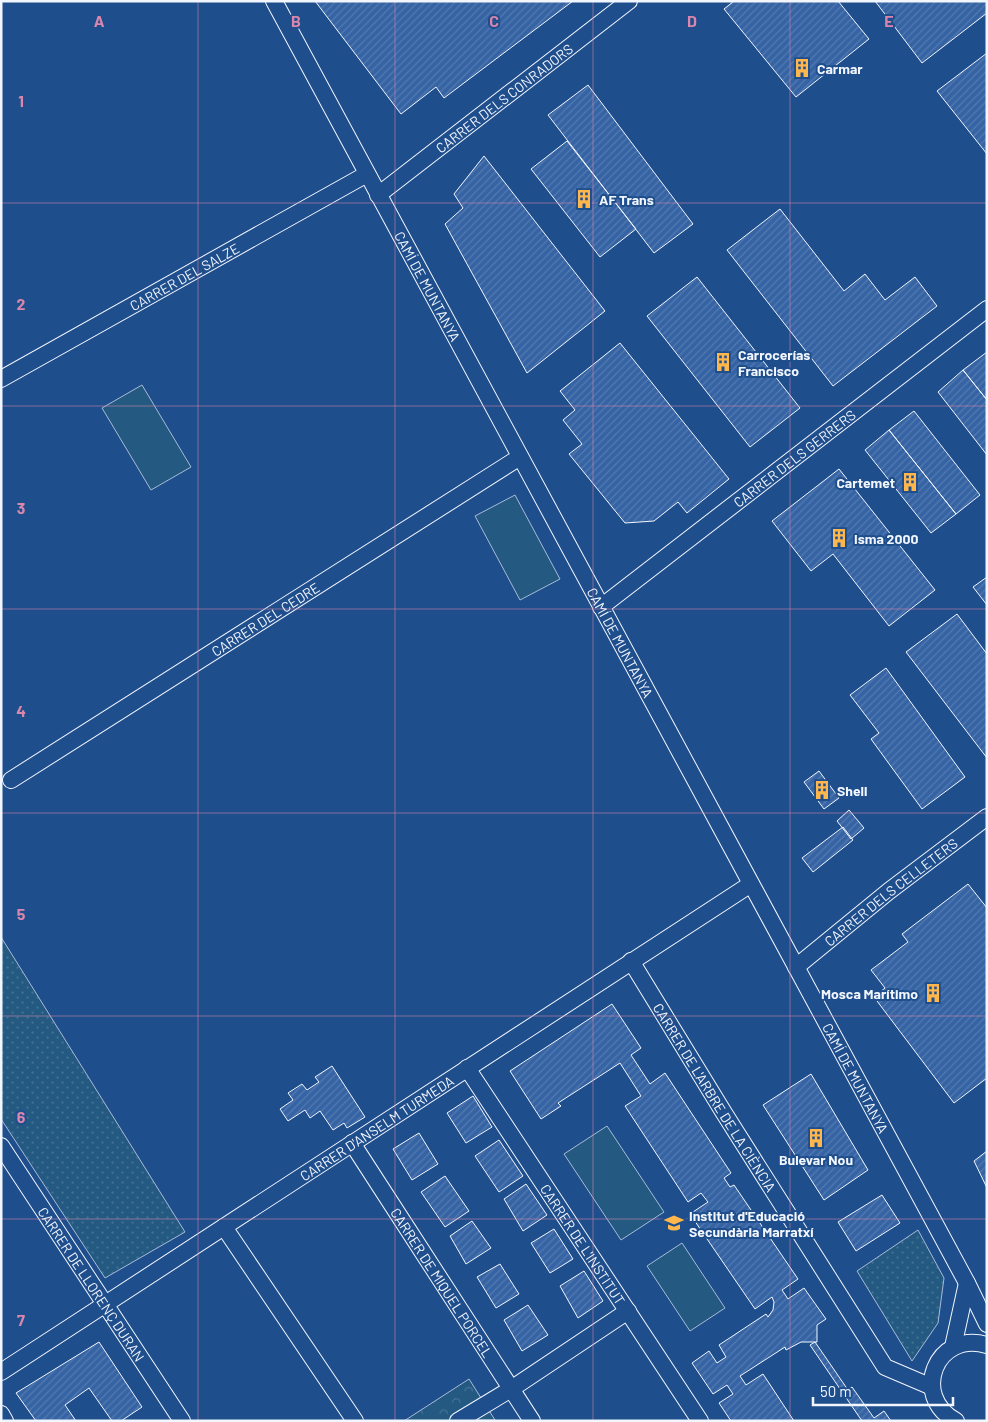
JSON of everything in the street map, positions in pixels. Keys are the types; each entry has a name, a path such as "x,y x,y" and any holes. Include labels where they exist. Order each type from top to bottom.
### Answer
{"street":[{"name":"CAMÍ DE MUNTANYA","path":"274,1 967,1283 987,1324"},
{"name":"CARRER DELS CONRADORS","path":"378,195 630,1"},
{"name":"CARRER DEL SALZE","path":"1,379 367,174"},
{"name":"CARRER DELS GERRERS","path":"602,608 987,309"},
{"name":"CARRER DEL CEDRE","path":"11,780 520,457"},
{"name":"CARRER DELS CELLETERS","path":"796,967 889,891 987,817"},
{"name":"CARRER D'ANSELM TURMEDA","path":"1,1372 751,884"},
{"name":"CARRER DE L'ARBRE DE LA CIÈNCIA","path":"631,961 724,1114 885,1366 932,1387"},
{"name":"CARRER DE L'INSTITUT","path":"467,1068 700,1421"},
{"name":"CARRER DE MIQUEL PORCEL","path":"352,1143 532,1421"},
{"name":"CARRER DE LLORENÇ DURAN","path":"1,1146 182,1421"},
{"path":"224,1227 355,1421"},
{"path":"953,1347 967,1283"},
{"path":"458,1421 511,1389 628,1311"},
{"path":"956,1421 940,1409 934,1398 932,1375 936,1364 953,1347 965,1343 987,1345"},
{"path":"1,1414 6,1421"}],"green space":[{"path":"142,385 191,467 151,490 102,408"},
{"path":"515,495 560,579 520,600 475,516"},
{"path":"1,937 185,1232 105,1278 1,1119"},
{"path":"607,1126 664,1212 621,1240 564,1154"},
{"path":"918,1230 944,1278 938,1323 912,1361 857,1271"},
{"path":"682,1243 725,1308 690,1331 647,1266"},
{"path":"469,1379 495,1420 404,1421"}],"building":[{"path":"315,1 573,1 444,98 436,87 401,114"},
{"name":"Carmar","path":"734,1 838,1 869,39 796,97 724,9"},
{"path":"875,1 987,1 987,13 922,63"},
{"path":"987,53 987,154 937,91"},
{"path":"588,85 693,224 654,253 548,115"},
{"name":"AF Trans","path":"567,141 636,229 600,257 531,169"},
{"path":"484,156 605,311 527,373 445,224 463,208 454,194"},
{"path":"780,209 844,291 865,274 885,300 915,277 937,306 833,386 727,250"},
{"name":"Carrocerías Francisco","path":"697,277 800,408 750,447 647,316"},
{"path":"620,343 729,479 687,513 678,502 654,521 625,523 569,454 582,444 563,420 575,410 560,391"},
{"path":"987,352 987,400 963,370"},
{"path":"963,370 987,400 987,455 938,392"},
{"path":"914,411 980,495 956,514 889,430"},
{"name":"Cartemet","path":"889,430 956,514 931,533 865,450"},
{"name":"Isma 2000","path":"839,469 935,590 889,626 833,554 811,571 772,521"},
{"path":"987,577 987,605 973,587"},
{"path":"957,614 987,654 987,758 906,652"},
{"path":"886,668 965,777 922,809 871,739 879,733 850,695"},
{"name":"Shell","path":"819,771 839,798 824,809 804,782"},
{"path":"849,810 864,828 851,839 837,821"},
{"path":"843,827 853,840 813,872 802,858"},
{"name":"Mosca Marítimo","path":"968,884 987,908 987,1078 954,1103 874,997 885,988 871,970 908,942 902,934"},
{"path":"612,1004 641,1048 631,1055 650,1084 665,1073 731,1173 724,1178 730,1187 734,1185 798,1279 782,1290 788,1299 804,1288 826,1319 817,1325 817,1342 801,1342 786,1350 785,1347 740,1376 746,1385 763,1374 794,1421 731,1421 719,1403 733,1394 727,1385 713,1394 692,1363 709,1351 717,1363 726,1357 719,1345 766,1314 768,1317 773,1310 774,1302 772,1297 755,1309 690,1214 708,1202 701,1193 688,1202 625,1106 641,1096 620,1063 558,1103 561,1106 541,1119 510,1071"},
{"path":"332,1066 365,1117 347,1128 344,1123 333,1130 320,1111 310,1118 305,1110 288,1121 280,1109 293,1100 288,1093 302,1084 307,1090 319,1082 315,1077"},
{"name":"Bulevar Nou","path":"811,1074 868,1170 824,1200 763,1105"},
{"path":"473,1096 492,1127 466,1143 447,1113"},
{"path":"419,1133 438,1164 412,1180 393,1149"},
{"path":"499,1140 523,1176 499,1192 475,1156"},
{"path":"987,1151 987,1188 974,1161"},
{"path":"445,1176 469,1211 445,1227 421,1192"},
{"path":"526,1184 547,1215 523,1231 504,1199"},
{"path":"882,1195 900,1223 856,1251 838,1222"},
{"path":"472,1221 491,1248 466,1264 450,1236"},
{"path":"554,1229 573,1259 550,1273 531,1243"},
{"path":"500,1264 519,1294 496,1308 477,1277"},
{"path":"584,1271 603,1301 578,1318 560,1286"},
{"path":"528,1305 548,1335 522,1351 504,1320"},
{"path":"99,1342 142,1407 121,1421 112,1421 89,1388 65,1405 76,1421 36,1421 16,1393"},
{"path":"815,1342 848,1390 852,1387 874,1418 884,1411 891,1421 862,1421 810,1345"}],"place":[{"name":"Carmar","path":"802,68"},
{"name":"AF Trans","path":"584,199"},
{"name":"Carrocerías Francisco","path":"723,362"},
{"name":"Cartemet","path":"910,482"},
{"name":"Isma 2000","path":"839,538"},
{"name":"Shell","path":"822,790"},
{"name":"Mosca Marítimo","path":"933,993"},
{"name":"Bulevar Nou","path":"816,1138"},
{"name":"Institut d'Educació Secundària Marratxí","path":"674,1223"}]}
